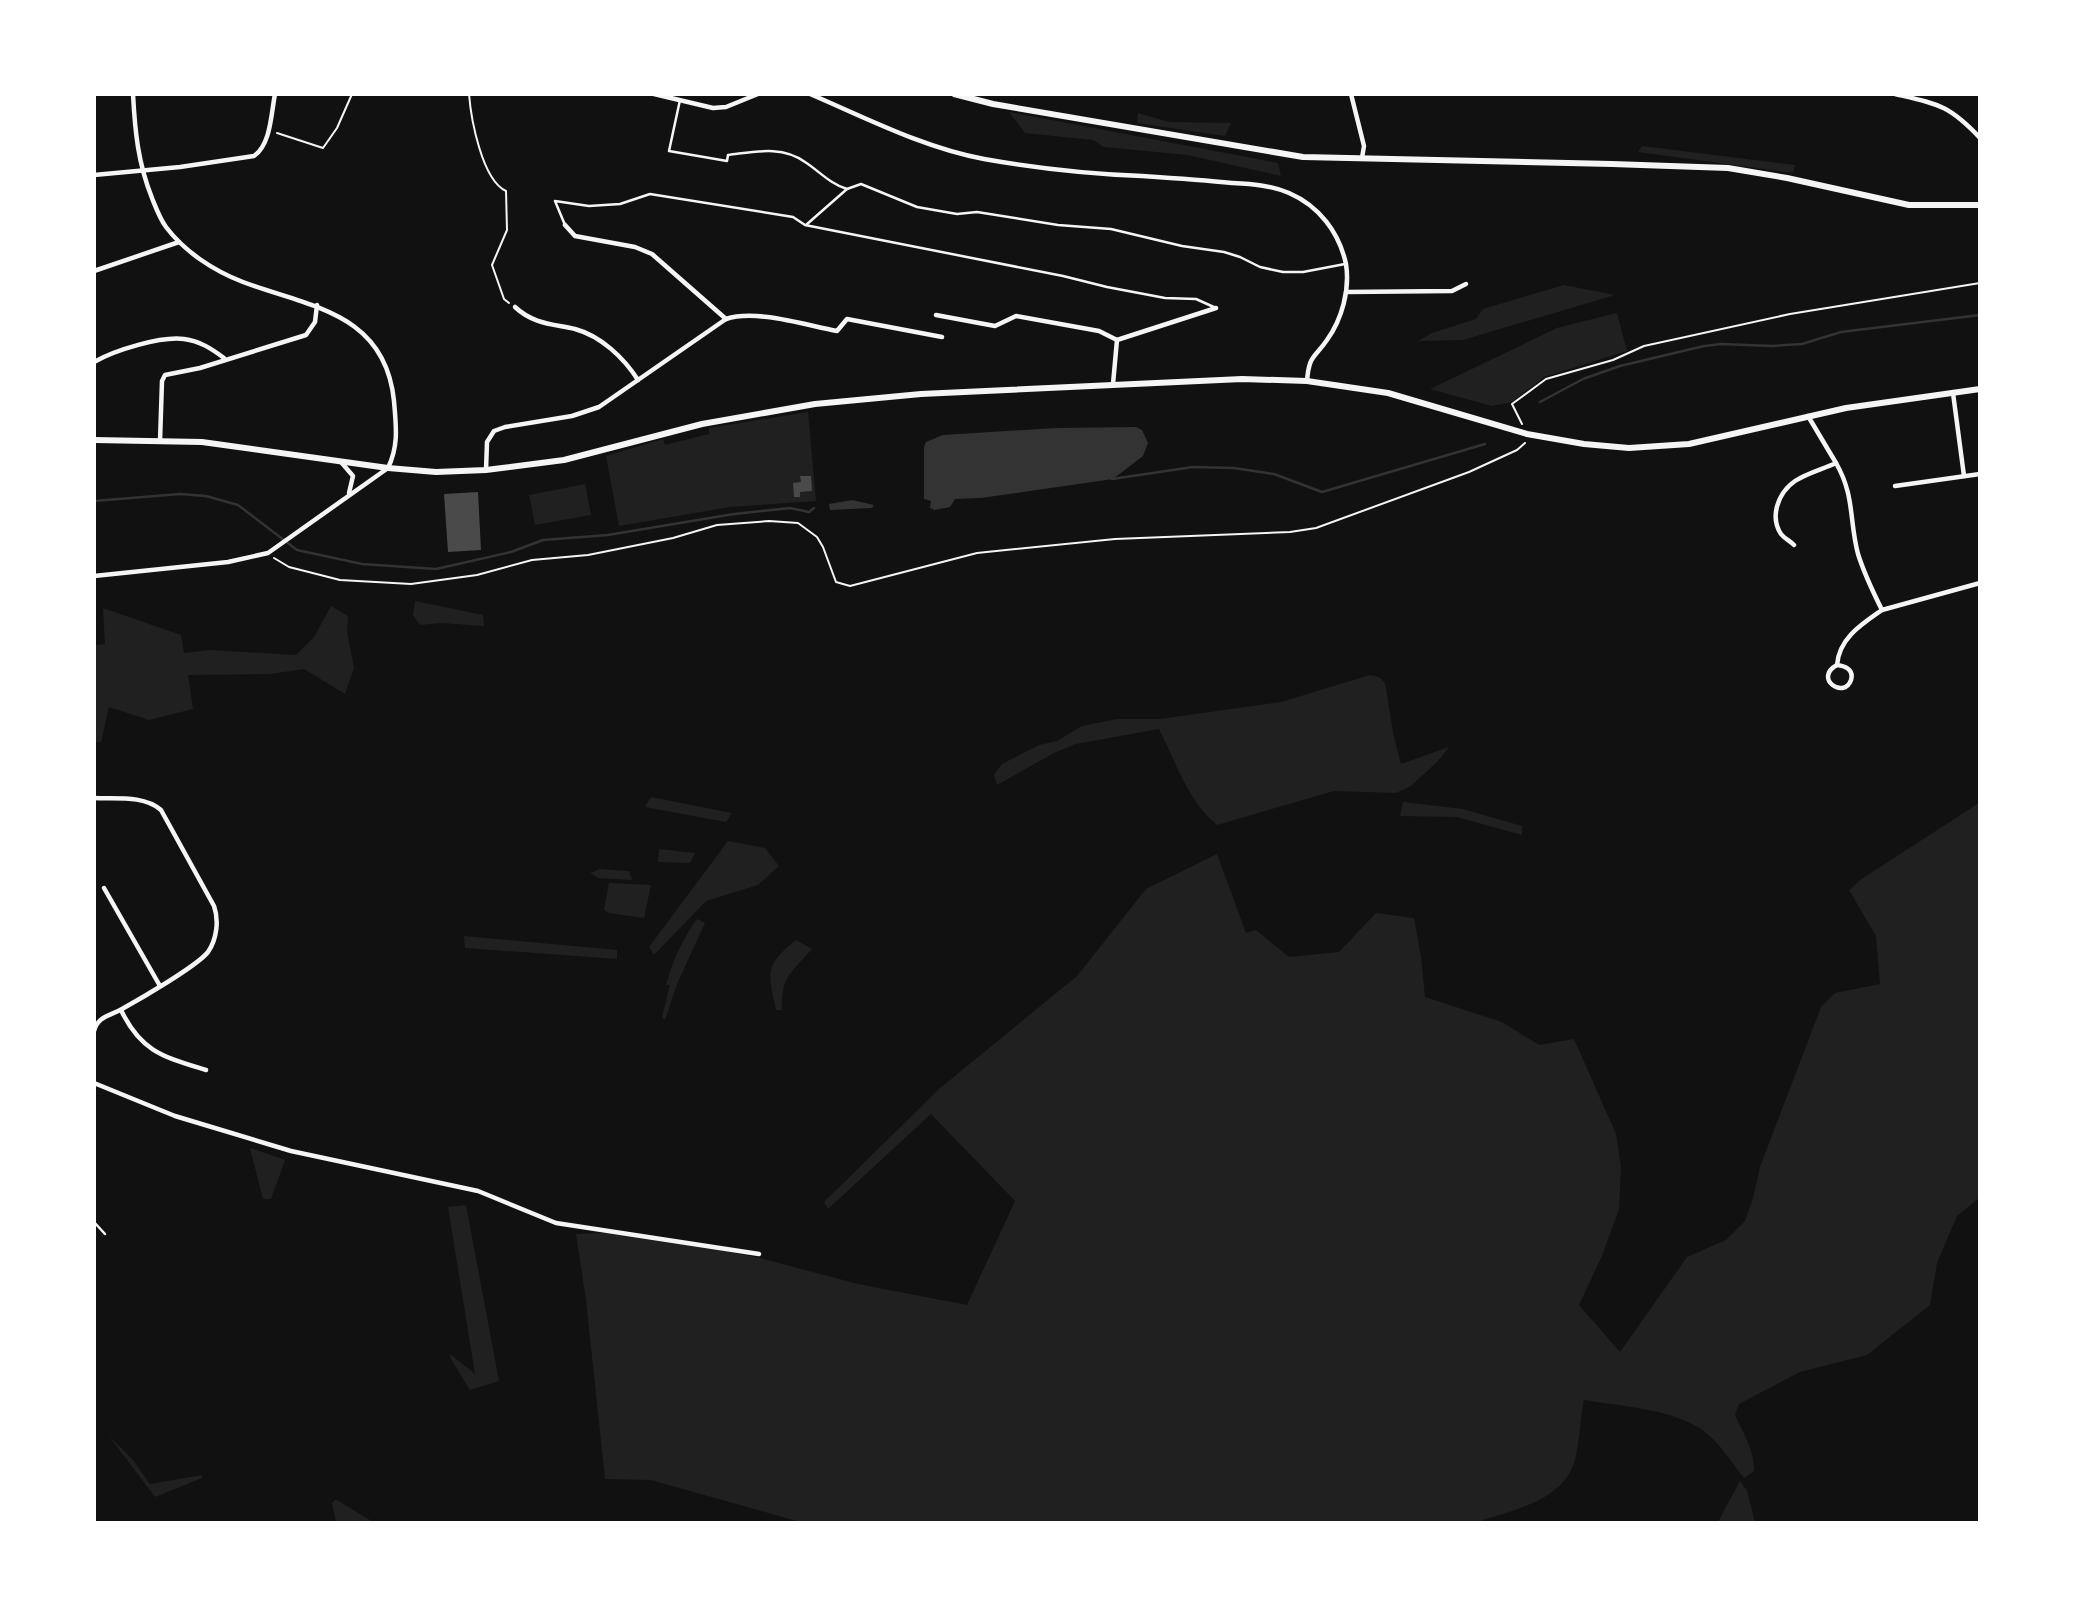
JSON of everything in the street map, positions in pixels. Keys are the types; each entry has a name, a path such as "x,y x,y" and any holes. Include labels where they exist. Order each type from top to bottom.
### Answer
{"street":[{"path":"94,576 228,562 268,553 388,468 395,453 397,436 388,374 368,340 348,321 317,305 225,274 208,265 179,242 165,225 141,171 133,94"},
{"path":"94,175 254,156 261,150 269,131 275,94"},
{"path":"654,94 713,107 726,107 758,94"},
{"path":"810,94 925,141 983,159 1276,188 1312,206 1339,240 1346,264 1346,292 1338,321 1308,365 1307,382"},
{"path":"954,94 1283,155 1728,168 1909,205 1979,205"},
{"path":"1351,94 1364,146 1362,158"},
{"path":"1895,94 1942,107 1958,115 1979,138"},
{"path":"565,225 575,236 635,247 652,254 726,319"},
{"path":"94,271 179,242"},
{"path":"1346,292 1451,291 1466,285"},
{"path":"160,441 162,381 165,375 200,368 224,358 306,335 315,322 317,305"},
{"path":"515,307 536,321 592,335 629,367 638,380"},
{"path":"936,315 995,326 1016,316 1099,331 1117,340 1216,308"},
{"path":"486,470 487,442 494,431 572,416 599,407 726,319 743,315 837,331 847,319 942,337"},
{"path":"94,362 140,345 177,339 197,342 224,358"},
{"path":"1113,384 1117,340"},
{"path":"94,440 228,444 388,468 436,472 486,470 564,460 702,424 815,404 921,394 1242,379 1307,382 1388,393 1527,434 1619,447 1654,448 1701,441 1808,416 1979,389"},
{"path":"1954,393 1964,476"},
{"path":"1808,416 1844,478 1850,495 1858,552 1882,610"},
{"path":"340,461 353,476 347,497"},
{"path":"1794,545 1782,534 1776,520 1777,507 1784,492 1795,481 1836,463"},
{"path":"1895,486 1979,474"},
{"path":"1837,665 1838,657 1849,636 1882,610 1979,583"},
{"path":"1837,665 1844,666 1852,676 1846,687 1839,689 1829,681 1828,674 1837,665"},
{"path":"94,797 143,800 161,810 216,914 215,936 207,953 121,1010 102,1017 94,1031"},
{"path":"104,888 160,986"},
{"path":"121,1010 130,1029 154,1051 206,1070"},
{"path":"94,1083 175,1116 292,1151 478,1191 556,1223 759,1254"}],"lane":[{"path":"680,100 669,151 727,161 728,155 781,151 802,160 847,189"},
{"path":"805,225 847,189 861,184 917,207 957,214 977,212 1059,225 1111,229 1182,246 1224,252 1260,267 1283,272 1303,272 1346,264"},
{"path":"565,225 555,201 589,206 620,204 650,194 793,217 805,225 1165,298 1196,299 1216,308"},
{"path":"94,1222 105,1234"}],"path":[{"path":"269,131 323,148 337,128 352,94"},
{"path":"469,94 482,155 492,178 506,191 507,230 492,265 504,299 515,307"},
{"path":"268,553 279,563 312,574 340,580 411,584 477,575 532,560 588,555 673,538 717,525 742,522 798,523 817,537 836,582 850,586 977,553 1115,540 1290,532 1316,528 1489,464 1525,444 1527,434 1512,404 1546,379 1613,360 1644,346 1790,314 1979,283"}],"shaded area":[{"path":"1009,112 1278,163 1281,176 1188,155 1104,147 1093,140 1025,133"},
{"path":"1138,113 1169,122 1231,123 1225,136 1137,123"},
{"path":"1642,146 1795,165 1793,173 1638,152"},
{"path":"1564,285 1615,295 1463,340 1418,341 1432,333 1476,319 1483,309"},
{"path":"1617,313 1627,351 1544,377 1512,402 1492,406 1430,389 1557,328"},
{"path":"808,412 816,501 730,507 619,526 606,456 663,439 665,445 709,434 709,428"},
{"path":"1136,427 1142,430 1148,443 1143,456 1113,479 981,498 955,499 950,507 935,510 930,508 931,501 924,499 924,447 926,442 943,435 1056,428"},
{"path":"585,484 591,515 535,525 529,495"},
{"path":"852,500 874,505 872,508 830,510 829,504"},
{"path":"415,601 483,615 484,626 441,623 420,625 413,615"},
{"path":"331,606 348,616 347,632 354,668 345,694 304,669 270,674 188,675 193,709 149,720 109,707 101,742 95,742 95,645 105,644 103,608 181,635 184,653 210,650 296,655 314,637"},
{"path":"1370,675 1379,677 1385,683 1401,764 1449,747 1411,786 1396,793 1334,791 1217,825 1190,792 1159,729 1076,744 1054,753 997,785 994,775 1002,764 1039,745 1057,741 1082,726 1117,719 1160,719 1281,702"},
{"path":"651,797 732,813 726,822 645,807"},
{"path":"1403,802 1463,809 1522,826 1522,835 1457,817 1400,816"},
{"path":"1979,803 1979,1198 1957,1216 1937,1263 1930,1305 1867,1355 1800,1372 1739,1404 1735,1415 1748,1442 1754,1464 1754,1471 1744,1478 1713,1439 1689,1422 1645,1409 1584,1400 1576,1455 1571,1471 1562,1483 1537,1501 1477,1522 800,1522 651,1480 605,1479 586,1300 576,1234 629,1232 760,1258 858,1284 967,1305 1015,1201 931,1114 828,1209 824,1202 939,1089 1077,976 1146,889 1217,854 1246,933 1256,930 1289,957 1339,952 1376,913 1414,918 1425,997 1502,1022 1539,1045 1574,1039 1616,1134 1621,1167 1619,1209 1602,1256 1579,1305 1620,1352 1687,1257 1726,1240 1745,1221 1760,1167 1821,1007 1835,993 1880,984 1876,936 1849,890 1863,878"},
{"path":"728,841 765,848 779,866 758,885 706,901 654,955 649,947"},
{"path":"659,849 695,853 690,863 658,862"},
{"path":"600,869 629,871 632,880 598,878 590,873"},
{"path":"609,883 651,885 644,918 604,910"},
{"path":"697,919 705,923 677,984 665,1020 662,1017 670,985 666,985 682,943"},
{"path":"464,936 617,950 617,959 465,948"},
{"path":"796,940 812,949 789,976 783,989 782,1010 776,1010 771,970 778,956"},
{"path":"250,1148 285,1160 271,1199 263,1199"},
{"path":"466,1205 499,1381 470,1390 450,1354 475,1374 448,1207"},
{"path":"109,1436 133,1460 150,1484 202,1475 202,1478 155,1497"},
{"path":"1740,1481 1747,1491 1755,1522 1718,1522"},
{"path":"335,1500 373,1522 336,1522 332,1503"}],"building":[{"path":"800,476 811,476 812,491 800,492 800,497 794,497 793,483 801,482"},
{"path":"478,492 481,550 448,552 444,494"}],"waterway":[{"path":"1540,402 1583,379 1620,366 1704,346 1802,344 1841,332 1980,315"},
{"path":"1112,479 1193,467 1234,468 1274,474 1322,492 1485,444"},
{"path":"94,501 180,494 206,496 238,505 297,550 362,564 436,569 511,552 543,540 608,535 734,514 790,508 809,512 814,508"}]}
